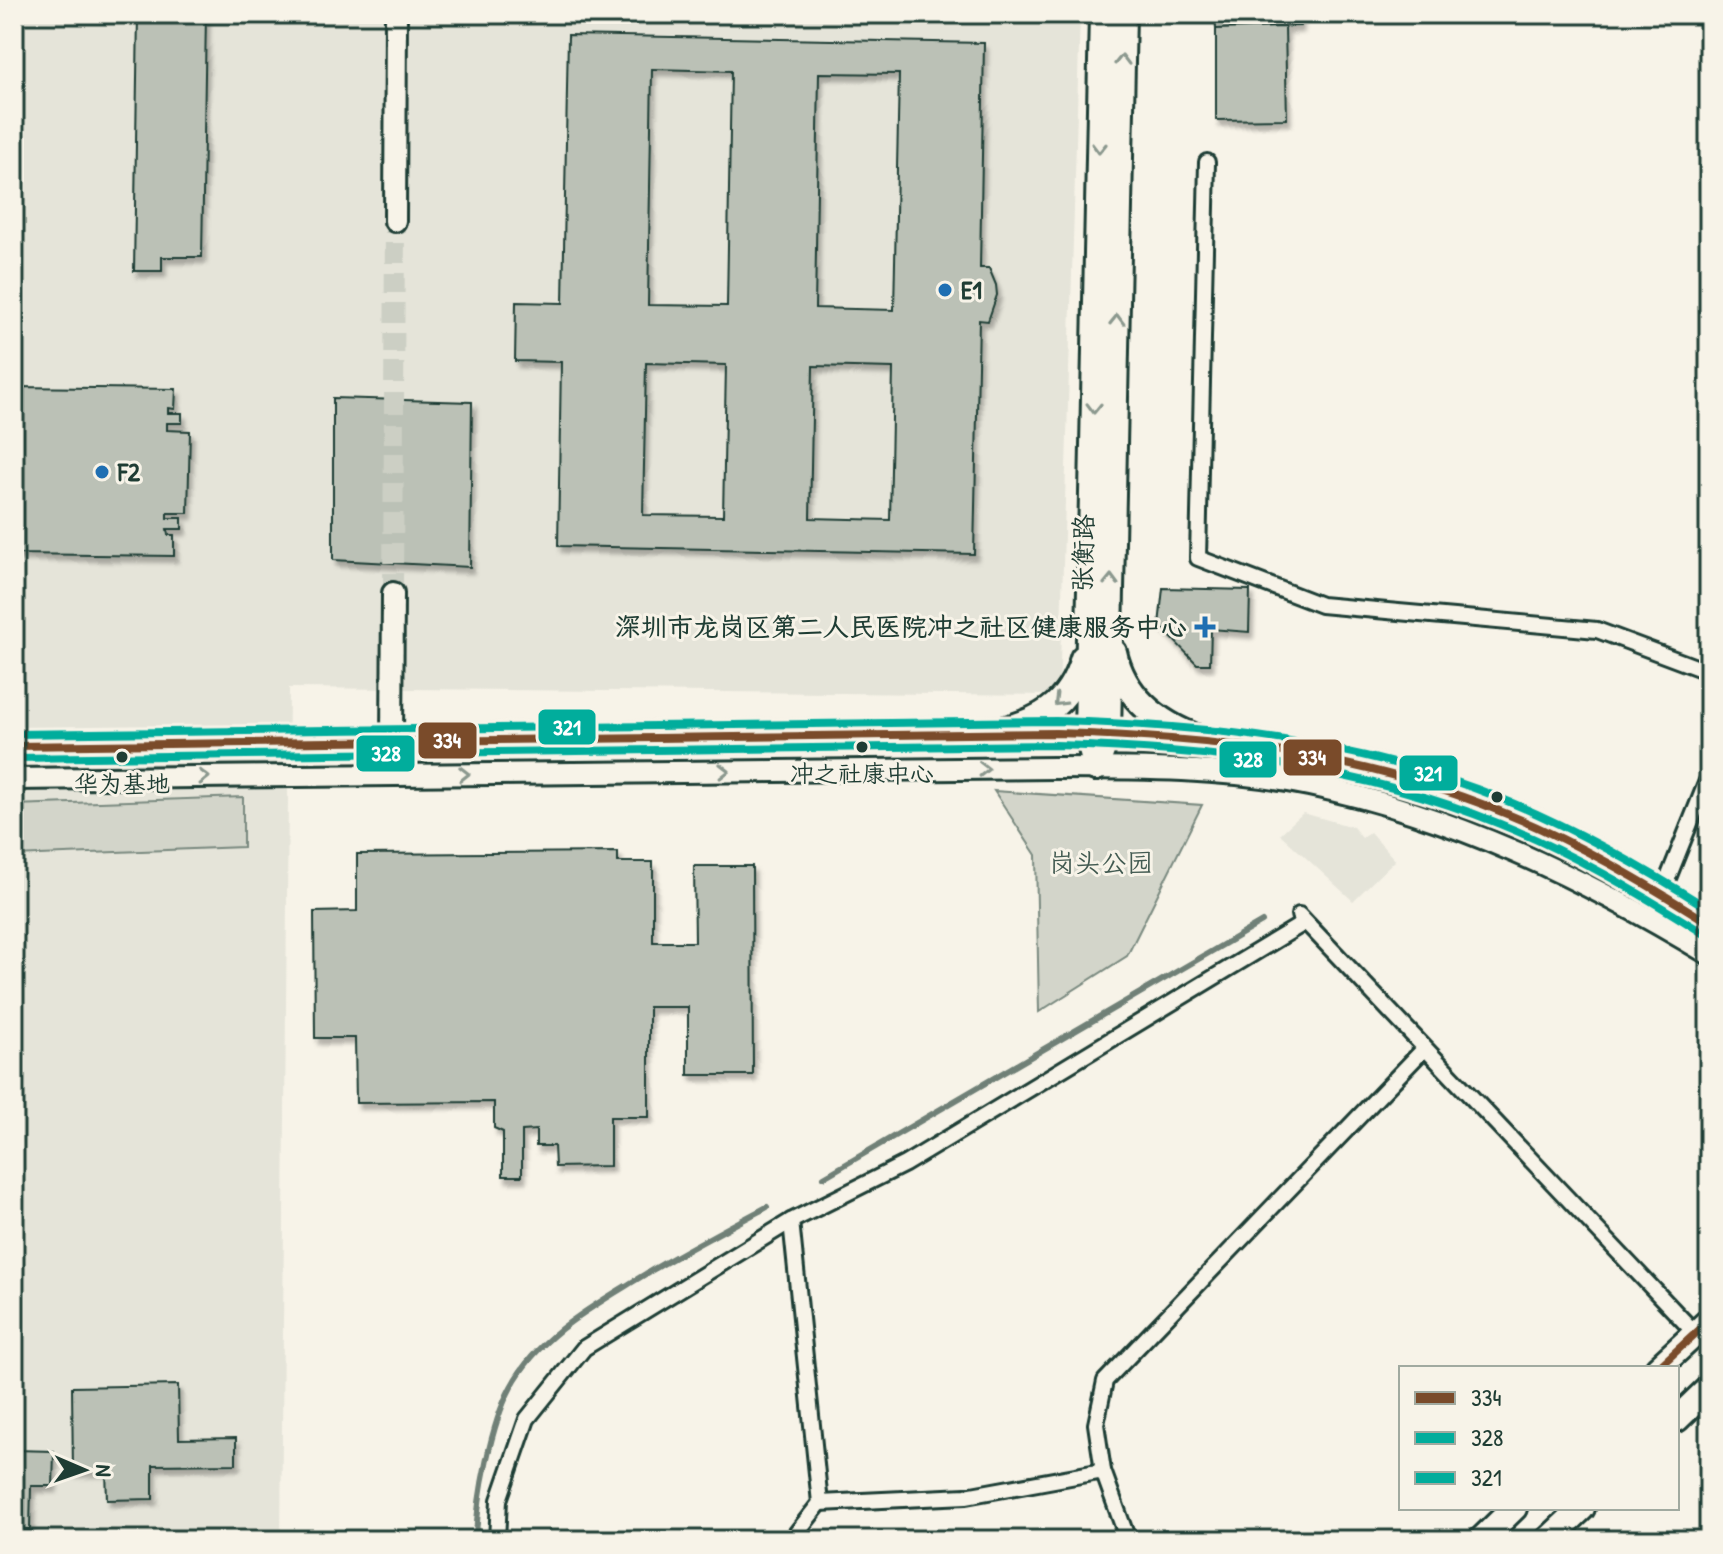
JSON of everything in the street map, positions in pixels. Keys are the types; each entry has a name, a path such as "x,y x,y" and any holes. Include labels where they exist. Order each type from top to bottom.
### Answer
{"main road":[{"path":"395,221 396,14"},
{"name":"张衡路","path":"1096,768 1102,14"},
{"name":"张衡路","path":"1099,632 1123,14"},
{"path":"392,741 393,593"},
{"path":"991,733 1020,726 1059,703 1074,683 1099,632"},
{"path":"1099,632 1129,689 1144,707 1170,726 1201,739"},
{"path":"14,746 991,733 1097,733 1201,739 1338,761 1457,794 1568,841 1709,923"},
{"path":"14,779 1096,768 1254,776 1307,785 1415,813 1473,833 1537,861 1656,922 1709,954"},
{"path":"1660,1366 1702,1327"},
{"path":"1679,1417 1709,1388"},
{"path":"1481,1540 1512,1510"},
{"path":"1548,1540 1580,1510"}],"street":[{"path":"1207,162 1198,558 1321,605 1597,630 1709,672"},
{"path":"1662,893 1709,776"},
{"path":"497,1540 499,1500 527,1419 584,1348 791,1221 905,1164 1302,919 1424,1049 1702,1327"},
{"path":"1128,1540 1103,1471 1096,1424 1105,1381 1424,1049"},
{"path":"791,1221 820,1503 791,1540"},
{"path":"820,1503 966,1496 1103,1471"}],"shaded area":[{"path":"14,14 1080,14 1059,695 289,688 281,1540 14,1540"},
{"path":"1303,813 1353,827 1362,838 1370,832 1395,860 1353,901 1280,834"}],"green space":[{"name":"岗头公园","path":"994,791 1202,805 1127,956 1039,1012 1036,855"},
{"path":"243,797 243,847 14,856 14,805"}],"building":[{"path":"138,14 206,14 202,257 162,257 162,271 134,271"},
{"path":"1215,14 1300,14 1300,26 1216,29"},
{"path":"1285,27 1287,119 1216,120 1216,29"},
{"name":"E1","path":"568,35 984,43 980,268 989,268 997,295 988,321 979,320 974,554 558,546 561,362 515,361 516,302 563,303","holes":["652,69 731,71 727,306 648,305","819,73 899,74 894,310 815,308","646,363 726,365 723,516 643,515","813,366 893,368 890,520 810,518"]},
{"name":"F2","path":"14,387 176,389 175,409 168,408 168,413 182,413 182,423 167,423 167,430 190,431 188,513 167,513 167,518 182,518 182,529 167,529 168,535 174,535 174,556 14,554"},
{"path":"333,398 472,402 470,567 333,560"},
{"name":"深圳市龙岗区第二人民医院冲之社区健康服务中心","path":"1163,588 1250,590 1249,632 1211,629 1210,664 1197,664 1159,625"},
{"path":"618,852 618,862 653,862 653,942 695,942 694,866 752,866 753,1075 688,1075 688,1007 649,1007 649,1117 610,1117 610,1166 555,1167 554,1146 536,1146 536,1130 522,1131 522,1176 503,1176 503,1132 494,1128 494,1102 356,1103 355,1038 315,1038 314,912 357,911 357,854"},
{"path":"178,1385 179,1439 236,1438 236,1464 153,1465 153,1499 107,1500 106,1470 73,1471 72,1387"},
{"path":"14,1450 54,1451 53,1486 31,1486 30,1529 14,1529"}],"waterway":[{"path":"824,1177 1262,922"},
{"path":"476,1540 482,1482 497,1420 511,1387 535,1353 565,1326 599,1302 767,1207"}],"tunnel":[{"path":"393,593 395,221"}],"transit line":[{"name":"321","path":"14,734 1056,721 1172,727 1345,751 1457,782 1538,814 1588,839 1709,909"},
{"name":"334","path":"14,746 1056,733 1229,745 1342,763 1453,793 1585,850 1709,923"},
{"name":"328","path":"14,758 1056,745 1226,756 1282,764 1392,788 1500,824 1579,860 1703,933"},
{"name":"334","path":"1660,1366 1709,1321"}],"place":[{"name":"E1","path":"945,290"},
{"name":"F2","path":"102,472"},
{"name":"深圳市龙岗区第二人民医院冲之社区健康服务中心","path":"1205,627"},
{"name":"冲之社康中心","path":"862,747"},
{"name":"华为基地","path":"122,757"}]}
